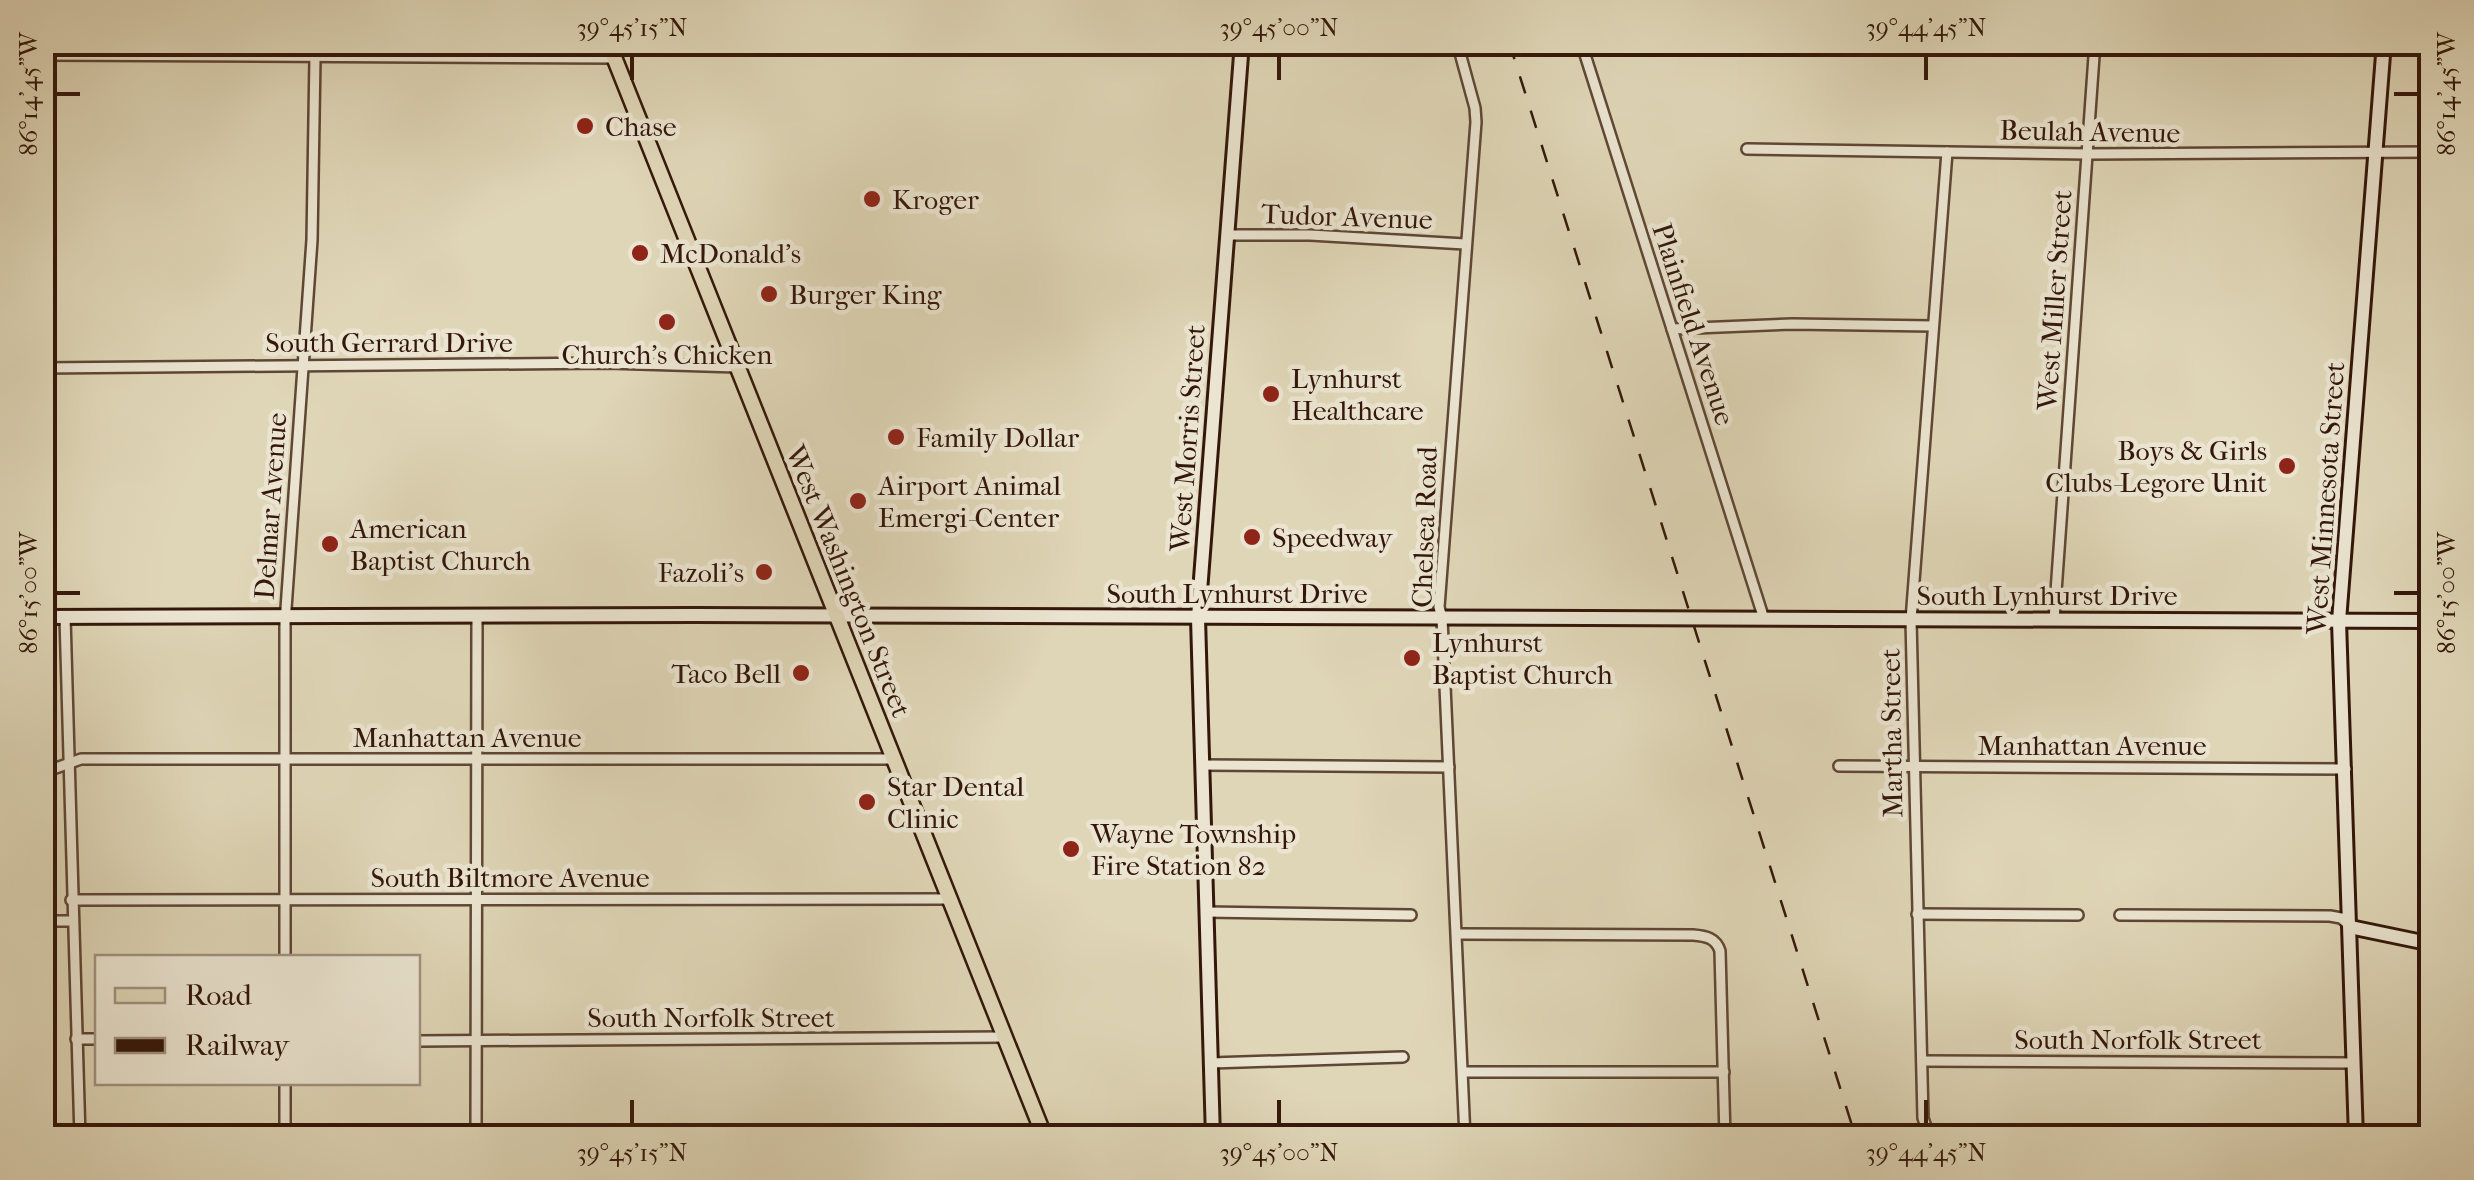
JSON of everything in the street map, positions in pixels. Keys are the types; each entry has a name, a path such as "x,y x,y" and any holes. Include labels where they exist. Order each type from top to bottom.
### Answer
{"main road":[{"name":"West Washington Street","path":"608,42 1045,1138"},
{"name":"West Morris Street","path":"1213,1138 1198,618 1242,42"},
{"name":"West Minnesota Street","path":"2356,1138 2338,621 2384,42"},
{"name":"South Lynhurst Drive","path":"42,617 836,615 2432,621"},
{"path":"2350,927 2432,944"}],"street":[{"name":"Chelsea Road","path":"1457,42 1476,112 1438,607 1442,618 1465,1138"},
{"name":"Plainfield Avenue","path":"1581,42 1764,619"},
{"name":"West Miller Street","path":"2054,620 2096,42"},
{"path":"42,56 615,58"},
{"name":"Delmar Avenue","path":"285,955 285,616 312,240 315,57"},
{"name":"Beulah Avenue","path":"1747,149 2088,154 2432,152"},
{"name":"Martha Street","path":"1929,1136 1923,1118 1911,620 1946,152"},
{"name":"Tudor Avenue","path":"1228,235 1310,235 1464,244"},
{"path":"1672,329 1792,324 1933,326"},
{"name":"South Gerrard Drive","path":"42,368 608,363 737,367"},
{"path":"476,1138 477,616"},
{"path":"66,617 80,1138"},
{"name":"Manhattan Avenue","path":"42,772 81,759 894,759"},
{"path":"1202,765 1448,767"},
{"name":"Manhattan Avenue","path":"1838,766 2346,770"},
{"name":"South Biltmore Avenue","path":"71,900 949,899"},
{"path":"1206,912 1411,915"},
{"path":"1917,914 2078,914"},
{"path":"2120,915 2330,916 2342,918 2350,927"},
{"path":"42,921 72,920"},
{"path":"1457,934 1693,934 1714,941 1720,951 1726,1138"},
{"name":"South Norfolk Street","path":"420,1041 1005,1038"},
{"path":"76,1039 95,1039"},
{"path":"1211,1063 1403,1057"},
{"name":"South Norfolk Street","path":"1922,1061 2354,1063"},
{"path":"1462,1072 1724,1072"},
{"path":"285,1085 285,1138"},
{"path":"1929,1136 1978,1134"}],"railway":[{"path":"1509,42 1856,1138"}],"place":[{"name":"Chase","path":"585,126"},
{"name":"Kroger","path":"872,199"},
{"name":"McDonald's","path":"640,253"},
{"name":"Burger King","path":"769,294"},
{"name":"Church's Chicken","path":"667,322"},
{"name":"Lynhurst Healthcare","path":"1271,394"},
{"name":"Family Dollar","path":"896,437"},
{"name":"Boys & Girls Clubs-Legore Unit","path":"2287,466"},
{"name":"Airport Animal Emergi-Center","path":"858,501"},
{"name":"Speedway","path":"1252,537"},
{"name":"American Baptist Church","path":"330,544"},
{"name":"Fazoli's","path":"764,572"},
{"name":"Lynhurst Baptist Church","path":"1412,658"},
{"name":"Taco Bell","path":"801,673"},
{"name":"Star Dental Clinic","path":"867,802"},
{"name":"Wayne Township Fire Station 82","path":"1071,849"}]}
